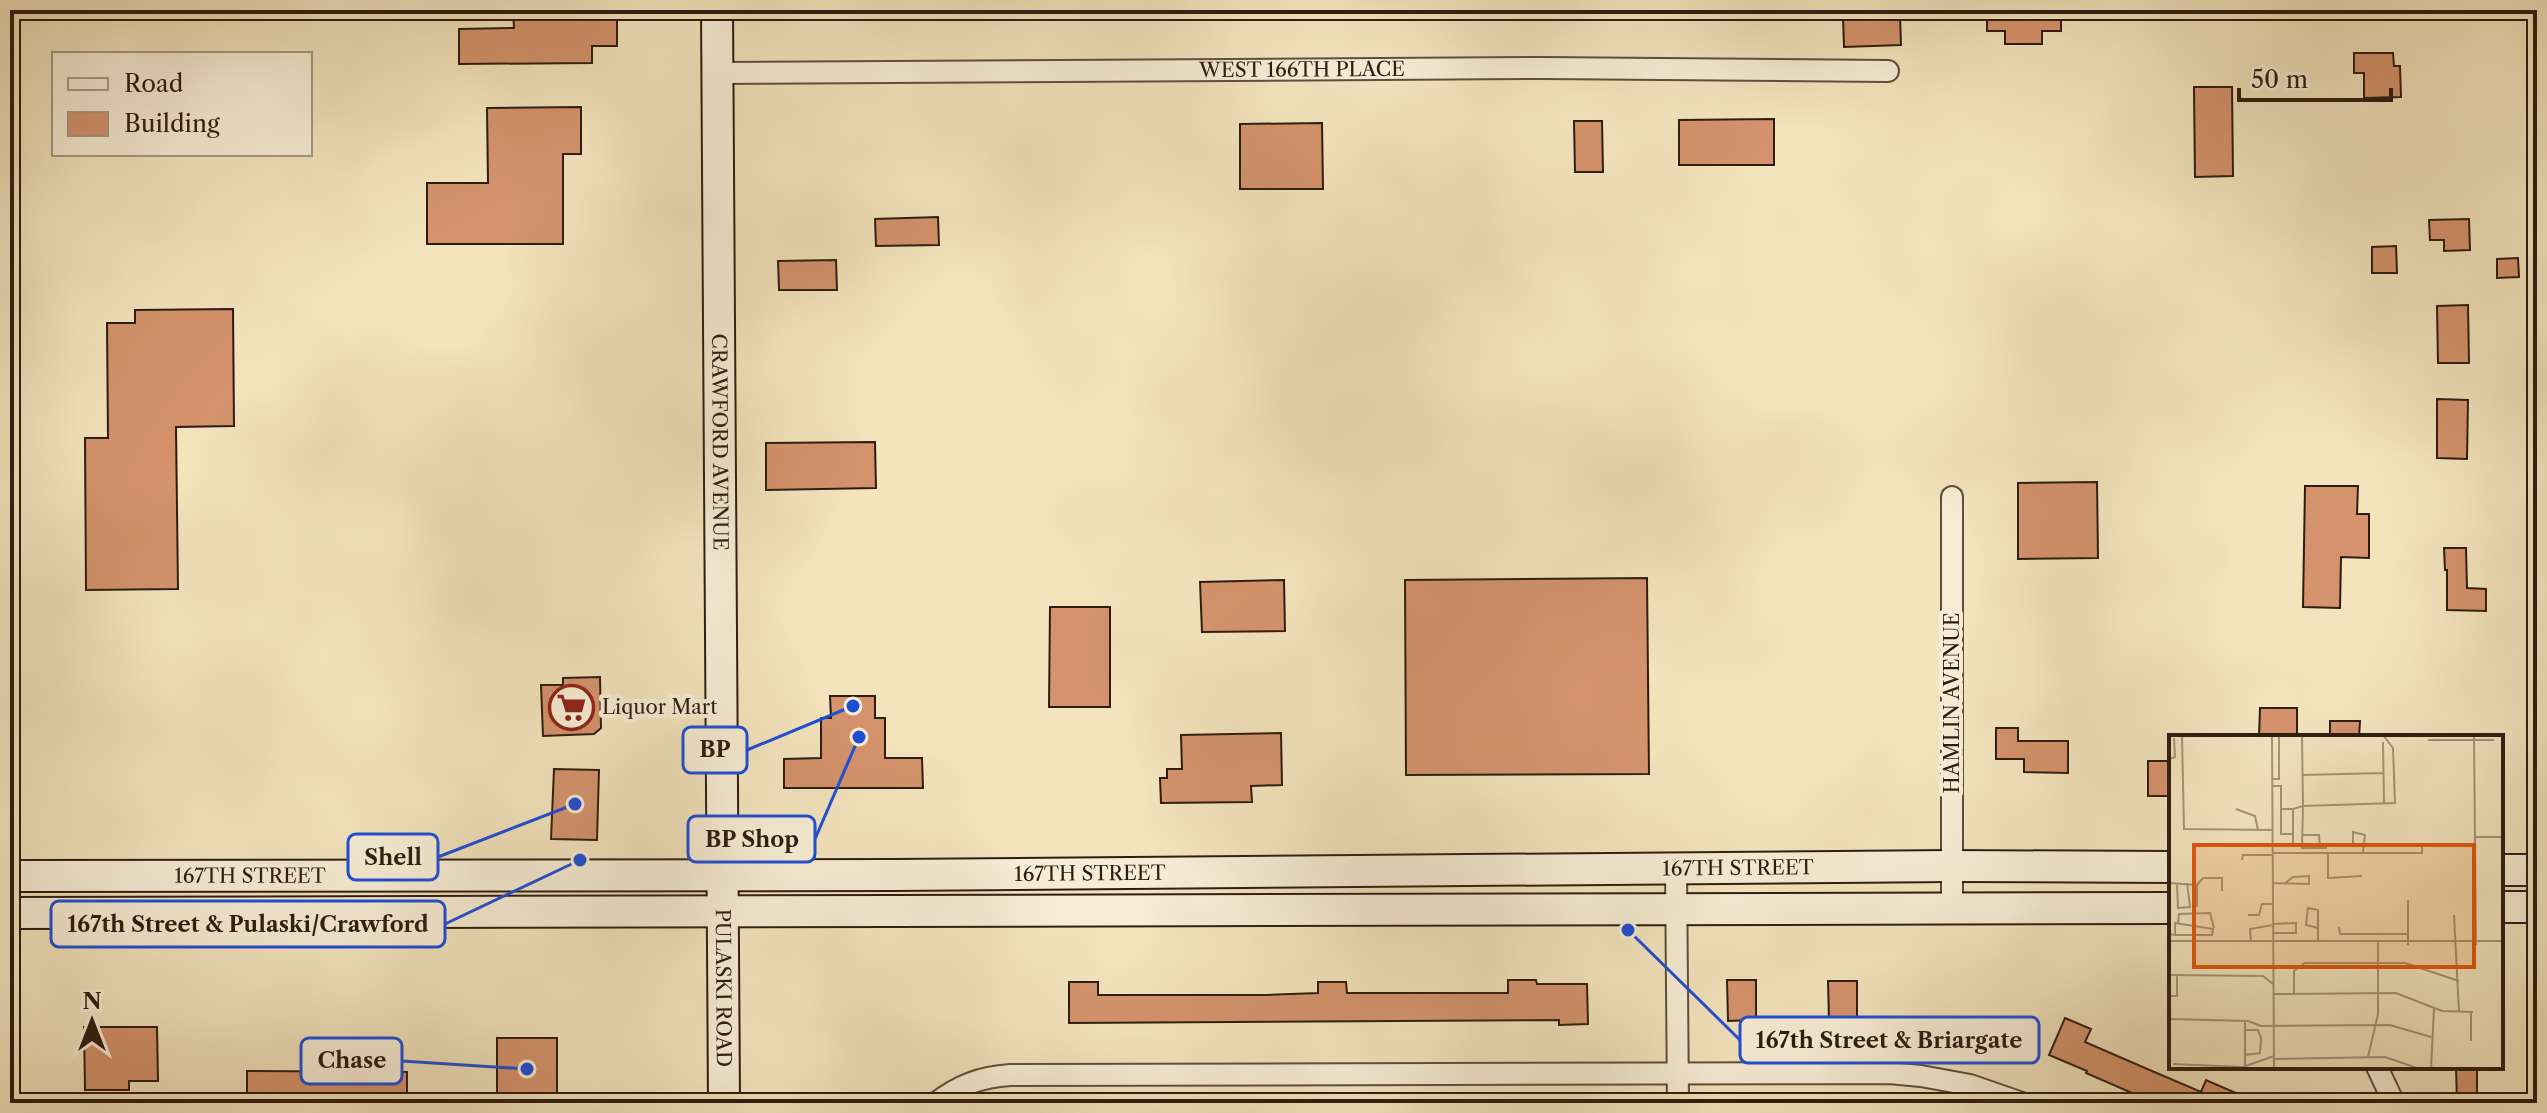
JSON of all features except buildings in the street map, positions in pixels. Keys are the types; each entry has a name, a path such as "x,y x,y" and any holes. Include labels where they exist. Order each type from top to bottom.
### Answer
{"main road":[{"name":"CRAWFORD AVENUE","path":"717,10 723,873"},
{"name":"167TH STREET","path":"10,876 894,875 2169,867"},
{"path":"2503,870 2537,870"},
{"name":"PULASKI ROAD","path":"723,873 724,1103"},
{"path":"2503,907 2537,907"},
{"name":"167TH STREET","path":"10,913 2169,908"}],"street":[{"name":"WEST 166TH PLACE","path":"718,73 1528,68 1888,71"},
{"name":"HAMLIN AVENUE","path":"1952,497 1952,909"},
{"path":"1676,868 1678,1103"},
{"path":"2378,1069 2394,1103"},
{"path":"936,1103 971,1081 1010,1075 1889,1073 1970,1085 2022,1103"}],"place":[{"name":"BP","path":"853,706"},
{"name":"Liquor Mart","path":"571,707"},
{"name":"BP Shop","path":"859,737"},
{"name":"Shell","path":"575,804"},
{"name":"167th Street & Pulaski/Crawford","path":"580,860"},
{"name":"167th Street & Briargate","path":"1628,930"},
{"name":"Chase","path":"527,1069"}]}
